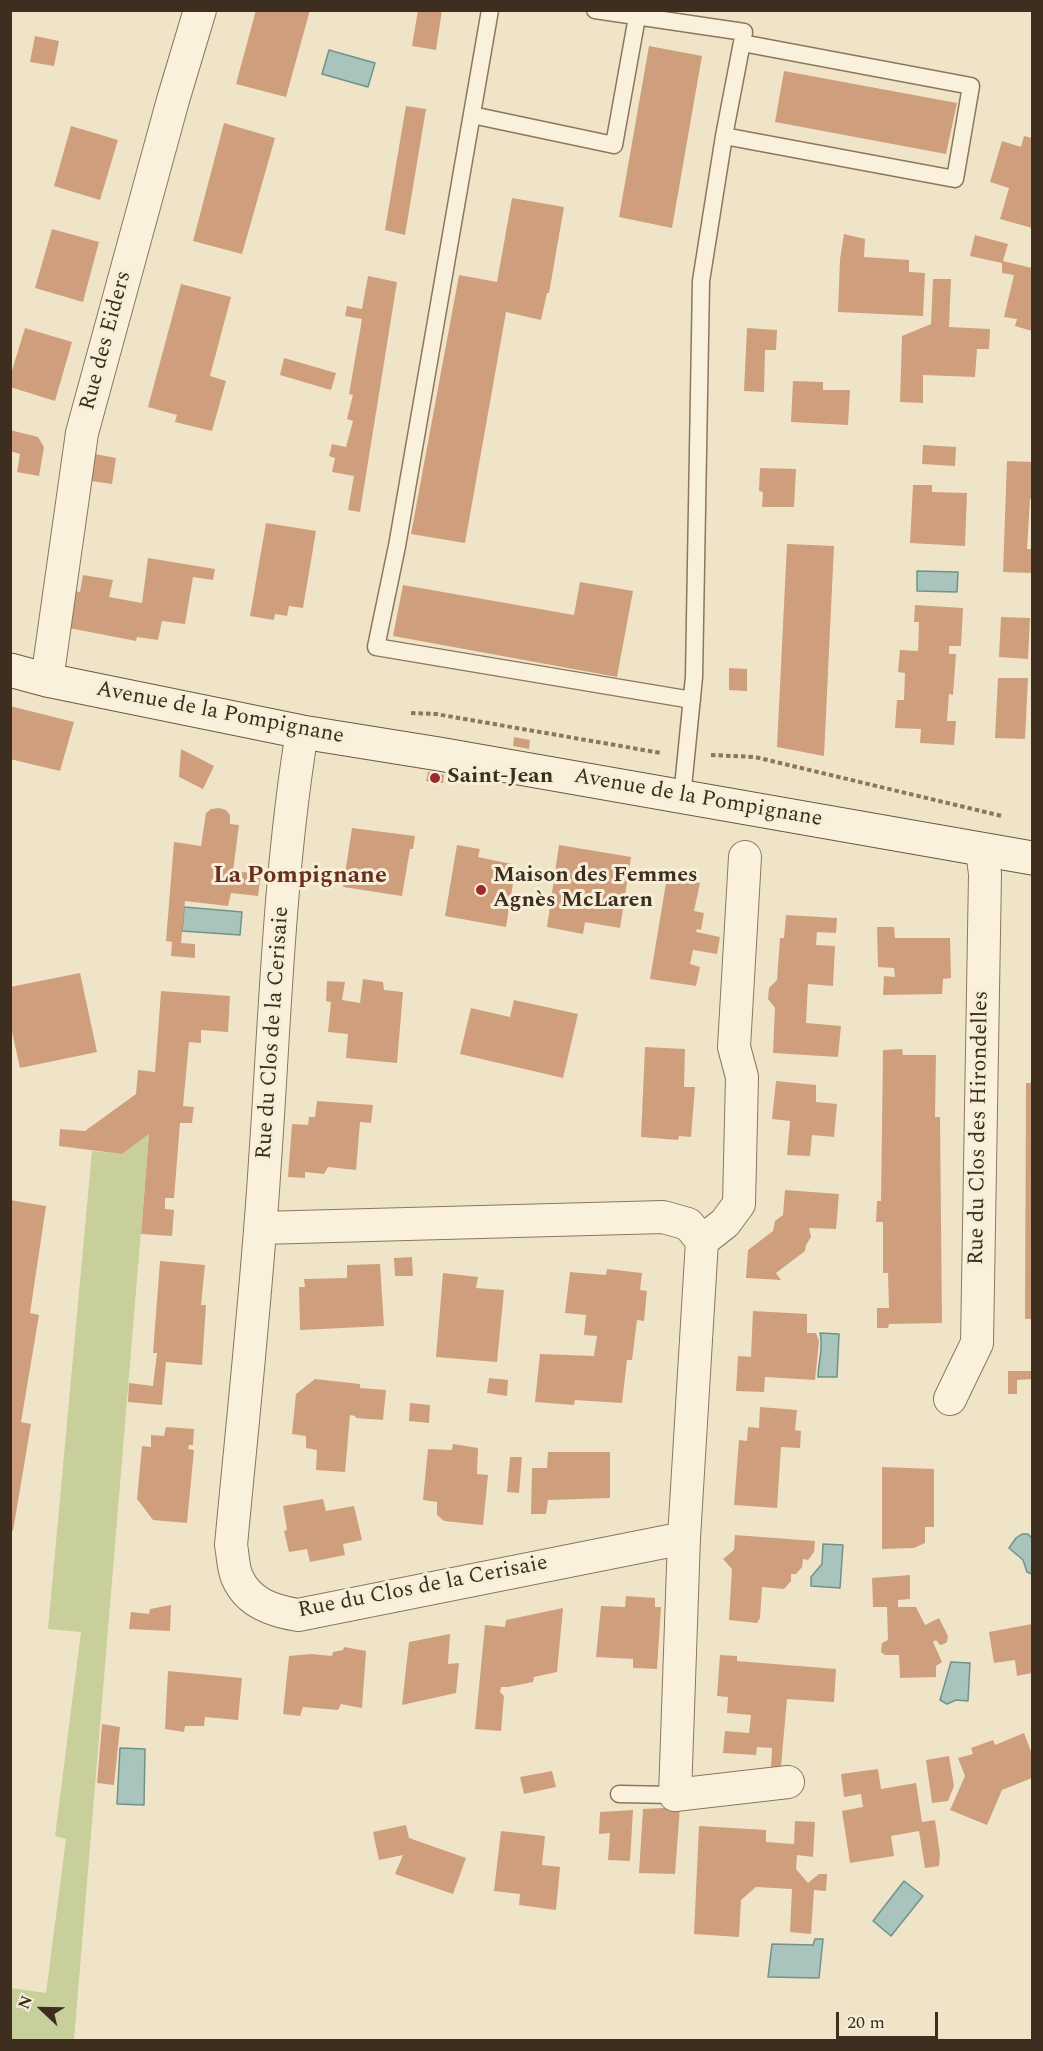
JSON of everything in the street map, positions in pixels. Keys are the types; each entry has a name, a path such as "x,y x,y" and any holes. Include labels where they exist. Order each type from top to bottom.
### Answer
{"main road":[{"name":"Avenue de la Pompignane","path":"10,670 47,680 303,732 1032,858"}],"street":[{"name":"Rue des Eiders","path":"47,680 82,433 173,100 200,10"},
{"name":"Rue du Clos de la Cerisaie","path":"303,732 296,771 282,918 261,1228 231,1545 237,1577 254,1600 276,1611 298,1615 684,1538"},
{"name":"Rue du Clos des Hirondelles","path":"950,1400 977,1343 985,874 982,850"},
{"path":"702,1241 725,1223 739,1204 742,1077 734,1047 745,857"},
{"path":"261,1228 663,1217 688,1224 702,1241 684,1538 675,1795 788,1782"}],"lane":[{"path":"490,10 397,546 376,646 692,700"},
{"path":"595,10 744,32 724,136 701,281 694,677 681,796"},
{"path":"472,115 614,145 637,17"},
{"path":"724,136 955,179 971,86 742,44"},
{"path":"619,1794 675,1795"}],"path":[{"path":"403,712 436,714 652,753 755,757 1008,817"}],"green space":[{"path":"149,1134 74,2040 11,2040 11,1988 46,1993 66,1839 55,1836 81,1632 48,1629 92,1151 122,1154"}],"water":[{"path":"329,50 375,63 368,87 322,74"},
{"path":"917,571 958,572 957,592 917,591"},
{"path":"184,907 242,912 240,935 182,931"},
{"path":"820,1333 839,1334 837,1377 818,1377"},
{"path":"1022,1534 1028,1534 1032,1538 1032,1574 1027,1572 1023,1560 1009,1548"},
{"path":"823,1544 843,1545 840,1588 811,1586 811,1577 822,1564"},
{"path":"951,1662 970,1663 968,1701 956,1700 947,1704 940,1700"},
{"path":"120,1748 145,1749 144,1805 117,1804"},
{"path":"904,1881 923,1896 891,1936 873,1921"},
{"path":"815,1939 823,1939 819,1978 768,1977 772,1944 813,1945"}],"building":[{"path":"256,10 310,10 286,97 236,84"},
{"path":"418,10 442,10 436,50 412,46"},
{"path":"35,36 59,41 54,66 30,62"},
{"path":"649,46 702,56 672,228 619,217"},
{"path":"784,71 957,103 946,154 775,122"},
{"path":"406,106 426,109 405,235 385,230"},
{"path":"224,123 275,138 242,254 193,241"},
{"path":"71,126 118,140 100,200 54,186"},
{"path":"1024,136 1032,138 1032,228 1000,219 1009,188 990,182 1002,141 1021,147"},
{"path":"512,198 564,207 549,293 547,293 541,320 506,312 465,543 411,534 459,275 497,282"},
{"path":"52,229 99,242 83,302 35,288"},
{"path":"844,234 865,239 864,257 909,260 909,272 925,273 923,316 838,312 840,259"},
{"path":"975,235 1008,244 1003,261 1032,268 1032,331 1015,326 1017,319 1004,317 1014,275 1002,273 1002,263 970,256"},
{"path":"368,276 397,282 360,512 348,510 354,476 332,472 335,458 329,456 332,444 346,447 353,421 347,419 353,395 349,394 362,319 345,316 347,306 362,309"},
{"path":"933,279 951,279 949,327 990,329 989,349 977,349 975,377 923,375 923,403 900,402 902,336 931,324"},
{"path":"181,284 231,297 210,376 226,381 212,431 175,422 177,415 148,407"},
{"path":"25,328 72,342 55,401 10,387 10,377"},
{"path":"747,328 777,330 776,350 765,350 764,392 744,391"},
{"path":"284,358 336,373 331,390 280,375"},
{"path":"793,381 823,382 823,390 850,390 848,425 791,422"},
{"path":"10,430 38,437 44,447 39,476 17,472 20,454 10,451"},
{"path":"923,445 956,447 955,466 922,464"},
{"path":"95,454 116,458 112,484 91,481"},
{"path":"1007,461 1032,462 1032,499 1030,499 1027,549 1032,549 1032,573 1003,572"},
{"path":"760,468 796,469 794,507 762,507 763,492 759,491"},
{"path":"913,485 932,485 932,492 967,493 965,546 910,543"},
{"path":"266,523 316,531 303,608 289,606 287,616 275,614 274,620 250,616"},
{"path":"787,544 834,546 824,756 777,747"},
{"path":"148,558 215,569 213,580 193,577 185,624 162,621 158,640 137,637 136,641 69,628 75,591 80,592 83,575 113,580 109,597 142,603"},
{"path":"580,582 633,591 617,677 393,636 403,585 574,615"},
{"path":"915,605 963,608 961,646 949,646 949,654 956,654 953,695 949,694 947,721 956,721 954,745 920,743 921,729 895,728 897,700 904,700 905,673 898,672 900,650 918,651 919,622 914,622"},
{"path":"1001,617 1030,618 1028,659 999,657"},
{"path":"729,668 747,669 747,691 729,690"},
{"path":"998,678 1028,678 1025,739 995,738"},
{"path":"10,706 74,722 60,771 10,759"},
{"name":"Saint-Jean","path":"514,737 530,740 529,749 513,746"},
{"path":"181,749 214,766 203,789 179,777"},
{"name":"Saint-Jean","path":"428,772 444,775 443,783 426,781"},
{"path":"211,809 226,810 230,815 230,824 239,825 233,871 261,874 258,896 231,893 228,906 185,901 181,943 195,944 195,958 171,956 172,942 166,941 174,842 201,846 206,813"},
{"path":"352,828 415,836 413,849 410,849 402,896 343,887"},
{"name":"Maison des Femmes Agnès McLaren","path":"457,845 480,849 478,857 516,865 506,927 445,916"},
{"path":"559,845 631,857 620,928 585,922 583,934 547,927"},
{"path":"667,877 700,883 694,911 704,913 701,930 697,929 696,932 720,937 717,954 693,950 690,964 700,967 696,986 650,979"},
{"path":"786,915 837,918 836,933 817,932 816,945 835,946 833,986 808,984 806,1023 841,1026 838,1057 773,1053 775,1008 768,999 769,988 777,980 780,938 784,938"},
{"path":"877,927 894,927 895,938 950,938 951,978 943,979 942,994 883,995 884,976 895,977 894,968 878,967"},
{"path":"80,973 97,1052 20,1068 10,1023 10,987"},
{"path":"363,979 383,982 384,990 403,992 397,1063 346,1058 348,1034 328,1032 331,1002 326,1001 327,981 345,982 342,1000 360,1003"},
{"path":"161,991 230,996 228,1032 201,1030 201,1043 189,1042 183,1106 194,1107 192,1123 180,1123 174,1198 165,1198 165,1209 174,1210 172,1236 141,1234 149,1134 122,1154 59,1146 60,1129 85,1131 136,1094 138,1070 155,1072"},
{"path":"514,1000 578,1014 563,1078 460,1054 471,1008 510,1017"},
{"path":"645,1047 685,1049 684,1087 695,1087 691,1137 679,1136 678,1140 641,1137"},
{"path":"902,1049 903,1055 936,1055 935,1117 940,1117 942,1323 889,1324 888,1328 877,1328 877,1308 889,1308 888,1273 883,1273 883,1222 876,1222 877,1201 881,1201 883,1050"},
{"path":"776,1081 816,1085 816,1102 837,1104 834,1137 812,1135 810,1156 787,1155 790,1121 772,1119"},
{"path":"1026,1083 1032,1083 1032,1319 1025,1319"},
{"path":"317,1101 373,1105 371,1123 360,1122 356,1170 328,1167 324,1174 305,1172 305,1178 288,1177 292,1124 308,1125 309,1117 315,1117"},
{"path":"785,1190 839,1194 836,1229 809,1228 811,1237 805,1251 776,1273 781,1280 746,1278 748,1250 773,1231 775,1221 783,1215"},
{"path":"10,1200 46,1206 30,1313 39,1315 21,1422 31,1424 13,1531 10,1530"},
{"path":"412,1257 413,1276 395,1276 394,1258"},
{"path":"160,1261 205,1265 201,1305 206,1305 202,1365 166,1362 162,1405 128,1402 129,1383 153,1386 157,1353 153,1353"},
{"path":"380,1264 384,1326 300,1330 299,1287 305,1287 304,1279 347,1278 347,1265"},
{"path":"607,1269 642,1273 640,1290 647,1291 644,1321 637,1320 632,1360 627,1360 622,1403 575,1400 574,1405 535,1402 540,1354 594,1356 597,1336 584,1335 586,1315 565,1313 570,1272 606,1275"},
{"path":"443,1273 478,1277 476,1288 504,1290 497,1362 436,1357"},
{"path":"753,1311 807,1314 807,1333 816,1333 819,1341 815,1380 765,1377 764,1392 736,1391 738,1356 751,1357"},
{"path":"1008,1371 1032,1371 1032,1379 1017,1380 1017,1394 1008,1394"},
{"path":"489,1378 508,1380 507,1396 487,1393"},
{"path":"315,1379 360,1384 360,1388 386,1390 383,1420 356,1418 350,1415 345,1472 316,1470 317,1450 306,1448 306,1436 292,1434 296,1394"},
{"path":"410,1403 430,1405 429,1423 409,1421"},
{"path":"760,1407 797,1410 795,1430 801,1431 800,1448 781,1447 777,1508 734,1505 739,1440 747,1441 748,1427 759,1428"},
{"path":"166,1427 194,1429 193,1445 189,1445 188,1449 194,1450 187,1523 153,1520 137,1499 142,1446 151,1447 151,1435 164,1436"},
{"path":"453,1444 478,1448 477,1474 488,1475 483,1525 444,1521 437,1515 437,1502 423,1500 428,1449 452,1450"},
{"path":"548,1452 610,1452 610,1498 548,1500 546,1514 531,1514 532,1468 547,1468"},
{"path":"510,1457 522,1457 519,1493 507,1492"},
{"path":"882,1467 934,1469 934,1527 925,1527 925,1543 914,1548 882,1549"},
{"path":"323,1499 326,1511 354,1506 362,1540 343,1544 345,1555 310,1562 307,1549 289,1552 284,1531 287,1530 283,1506"},
{"path":"735,1535 815,1541 814,1552 808,1560 803,1559 802,1567 796,1574 791,1574 791,1581 784,1589 762,1587 760,1618 757,1623 729,1620 732,1569 723,1559 734,1550"},
{"path":"910,1575 910,1599 898,1600 898,1607 916,1607 925,1625 939,1618 948,1636 944,1644 940,1645 936,1640 933,1642 942,1662 936,1666 936,1677 900,1678 899,1655 885,1655 881,1652 882,1643 888,1640 887,1607 873,1607 872,1578"},
{"path":"626,1596 655,1598 655,1607 661,1607 657,1669 633,1668 633,1659 596,1657 601,1606 625,1607"},
{"path":"171,1605 170,1631 129,1629 131,1612 149,1614 150,1609"},
{"path":"563,1608 557,1672 534,1677 533,1682 501,1687 500,1692 504,1696 501,1731 475,1729 485,1625 505,1627 506,1620"},
{"path":"1032,1624 1032,1673 1017,1676 1015,1660 994,1663 989,1632"},
{"path":"450,1634 448,1664 459,1663 456,1693 402,1705 409,1642"},
{"path":"344,1647 366,1651 362,1708 341,1704 338,1710 303,1707 300,1716 283,1714 289,1656 311,1654 332,1656 333,1652 343,1650"},
{"path":"720,1655 737,1656 737,1661 836,1669 834,1702 787,1699 781,1766 771,1768 772,1748 757,1747 756,1755 723,1753 725,1731 749,1733 751,1715 727,1713 728,1697 717,1696"},
{"path":"168,1671 242,1678 238,1720 205,1717 204,1726 185,1726 184,1732 165,1729"},
{"path":"102,1724 120,1727 114,1785 97,1783"},
{"path":"1024,1733 1032,1754 1032,1778 1002,1790 987,1825 950,1810 965,1776 958,1758 973,1754 971,1748 993,1740 995,1745"},
{"path":"949,1756 954,1786 948,1801 932,1803 926,1760"},
{"path":"878,1769 881,1789 916,1783 922,1822 935,1820 940,1854 939,1866 925,1868 919,1831 891,1836 894,1856 850,1863 842,1811 863,1807 861,1794 844,1797 841,1774"},
{"path":"552,1771 556,1787 524,1794 520,1777"},
{"path":"680,1807 675,1874 639,1873 643,1809"},
{"path":"633,1810 630,1861 608,1860 610,1833 599,1834 600,1812"},
{"path":"795,1821 815,1822 813,1857 797,1855 796,1869 808,1883 819,1874 827,1874 826,1891 814,1890 811,1934 790,1932 792,1889 756,1887 741,1900 739,1937 694,1934 699,1826 766,1830 766,1842 794,1844"},
{"path":"406,1825 409,1838 466,1858 453,1894 395,1874 403,1855 379,1860 373,1832"},
{"path":"501,1831 545,1836 542,1865 560,1867 556,1910 519,1905 520,1894 494,1891"}],"place":[{"name":"Saint-Jean","path":"435,778"},
{"name":"Maison des Femmes Agnès McLaren","path":"481,890"}],"district":[{"name":"La Pompignane","path":"300,877"}]}
